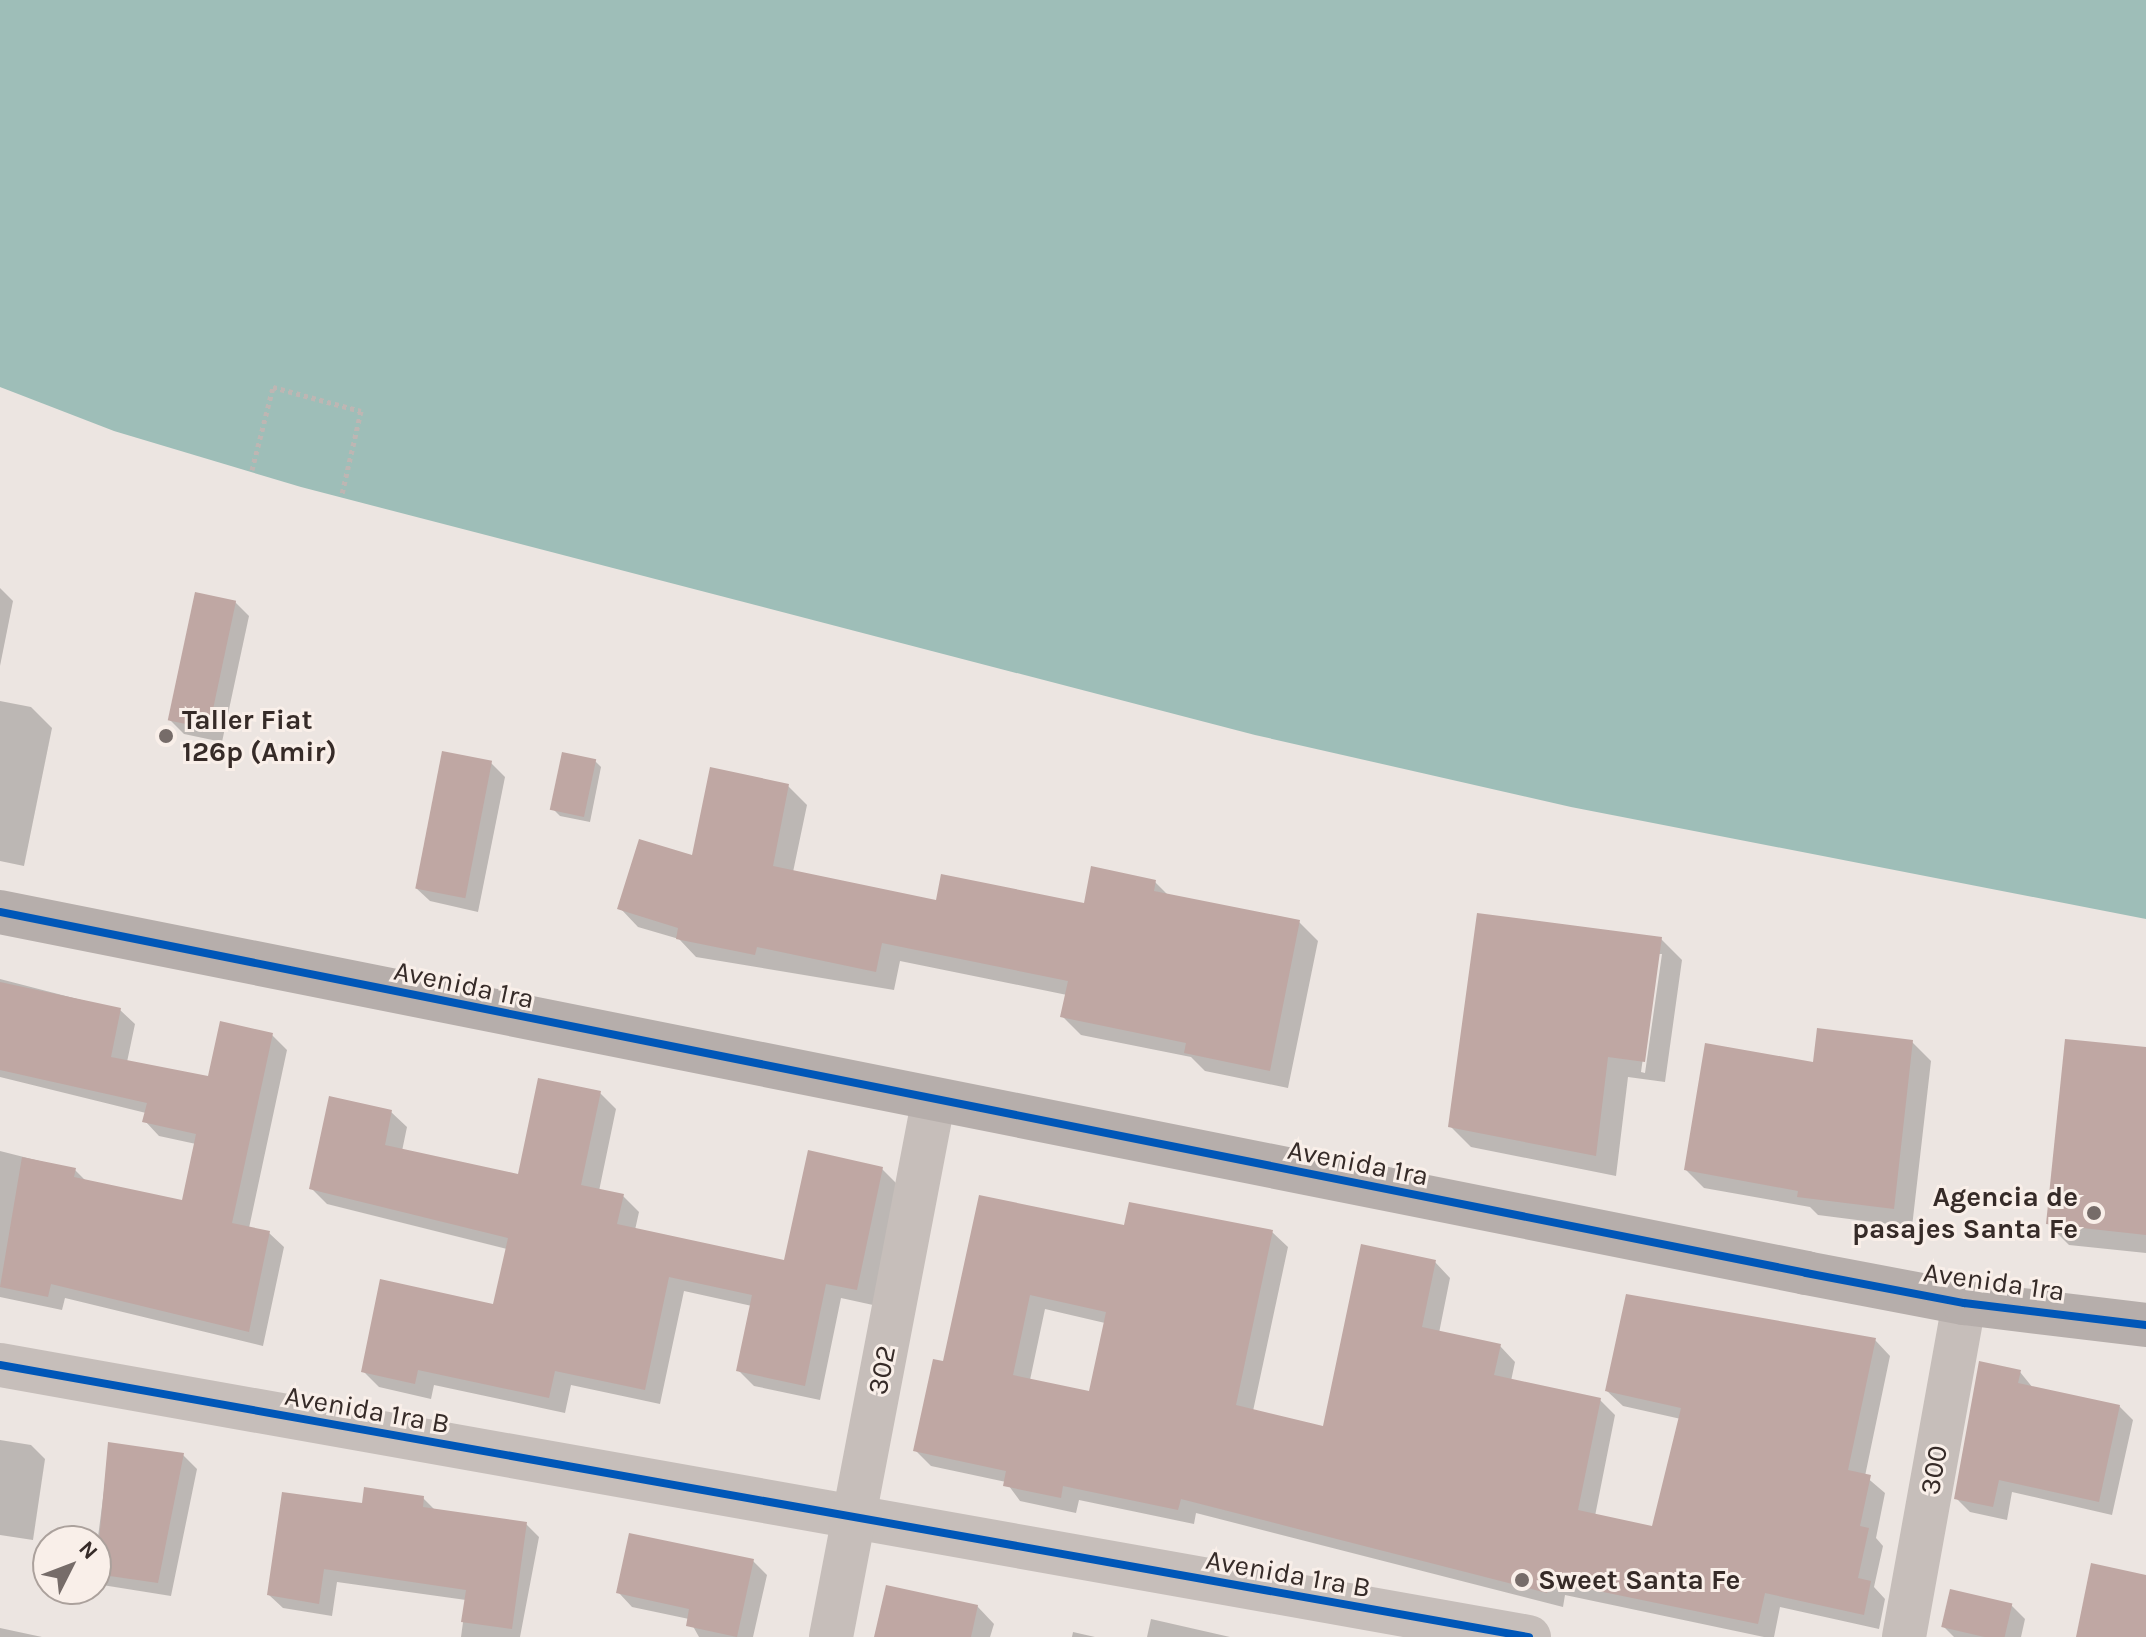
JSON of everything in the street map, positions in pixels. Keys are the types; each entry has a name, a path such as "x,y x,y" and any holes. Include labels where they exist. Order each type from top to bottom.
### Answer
{"street":[{"name":"Avenida 1ra","path":"0,912 933,1103 1964,1303 2146,1325"},
{"name":"302","path":"831,1637 933,1103"},
{"name":"300","path":"1904,1637 1964,1303"},
{"name":"Avenida 1ra B","path":"0,1365 854,1522 1529,1637"}],"path":[{"path":"252,470 273,387 361,411 342,494"}],"water":[{"path":"0,0 2146,0 2146,919 1571,807 1255,735 301,487 114,431 0,387"}],"building":[{"path":"195,592 236,601 209,729 168,720"},
{"path":"442,751 492,761 465,898 415,888"},
{"path":"562,752 596,759 584,817 550,810"},
{"path":"710,767 789,784 773,866 936,900 941,874 1084,903 1091,866 1156,880 1154,891 1300,920 1270,1071 1184,1053 1186,1043 1060,1017 1068,981 882,943 876,972 757,947 755,955 676,939 678,928 617,909 639,839 692,855"},
{"path":"1477,913 1662,937 1645,1062 1608,1057 1596,1156 1448,1127"},
{"path":"0,982 121,1008 111,1057 208,1076 220,1021 273,1033 232,1223 270,1231 249,1332 51,1284 48,1297 0,1287 22,1157 76,1168 74,1177 182,1200 196,1134 142,1122 147,1103 0,1070"},
{"path":"1817,1028 1913,1040 1894,1209 1797,1197 1798,1191 1684,1170 1705,1043 1813,1062"},
{"path":"2065,1039 2146,1047 2146,1235 2046,1224"},
{"path":"538,1078 601,1091 581,1185 624,1194 617,1224 784,1260 808,1150 883,1167 857,1290 826,1284 805,1386 736,1371 752,1295 669,1277 645,1390 555,1371 549,1398 418,1370 415,1384 361,1372 380,1279 493,1304 508,1238 309,1189 329,1096 392,1110 385,1145 518,1174"},
{"path":"979,1195 1124,1225 1129,1202 1273,1230 1236,1405 1323,1426 1361,1244 1436,1260 1422,1327 1501,1344 1494,1375 1601,1398 1578,1510 1652,1526 1681,1408 1605,1391 1626,1294 1876,1338 1848,1470 1871,1475 1860,1526 1869,1528 1858,1578 1871,1581 1864,1615 1765,1593 1758,1624 1550,1581 1547,1593 1181,1499 1178,1510 1063,1486 1061,1498 1003,1486 1006,1471 913,1451 933,1359 943,1361","holes":["1030,1295 1106,1312 1089,1391 1013,1375"]},
{"path":"1979,1361 2021,1370 2018,1383 2120,1405 2099,1502 1999,1480 1993,1507 1954,1499"},
{"path":"108,1442 184,1453 158,1583 112,1576 112,1525 100,1525"},
{"path":"364,1487 424,1496 423,1507 527,1522 512,1629 461,1622 466,1590 324,1569 319,1604 267,1595 282,1492 362,1503"},
{"path":"629,1533 754,1559 737,1637 686,1626 689,1609 616,1593"},
{"path":"2091,1563 2146,1575 2146,1637 2076,1637"},
{"path":"886,1585 978,1605 971,1637 874,1637"},
{"path":"1950,1589 2012,1603 2005,1637 1985,1637 1941,1627"}],"cycle path":[{"path":"0,912 1806,1273 1964,1303 2146,1325"},
{"path":"0,1365 1529,1637"}],"place":[{"name":"Taller Fiat 126p (Amir)","path":"166,736"},
{"name":"Agencia de pasajes Santa Fe","path":"2094,1213"},
{"name":"Sweet Santa Fe","path":"1522,1580"}]}
